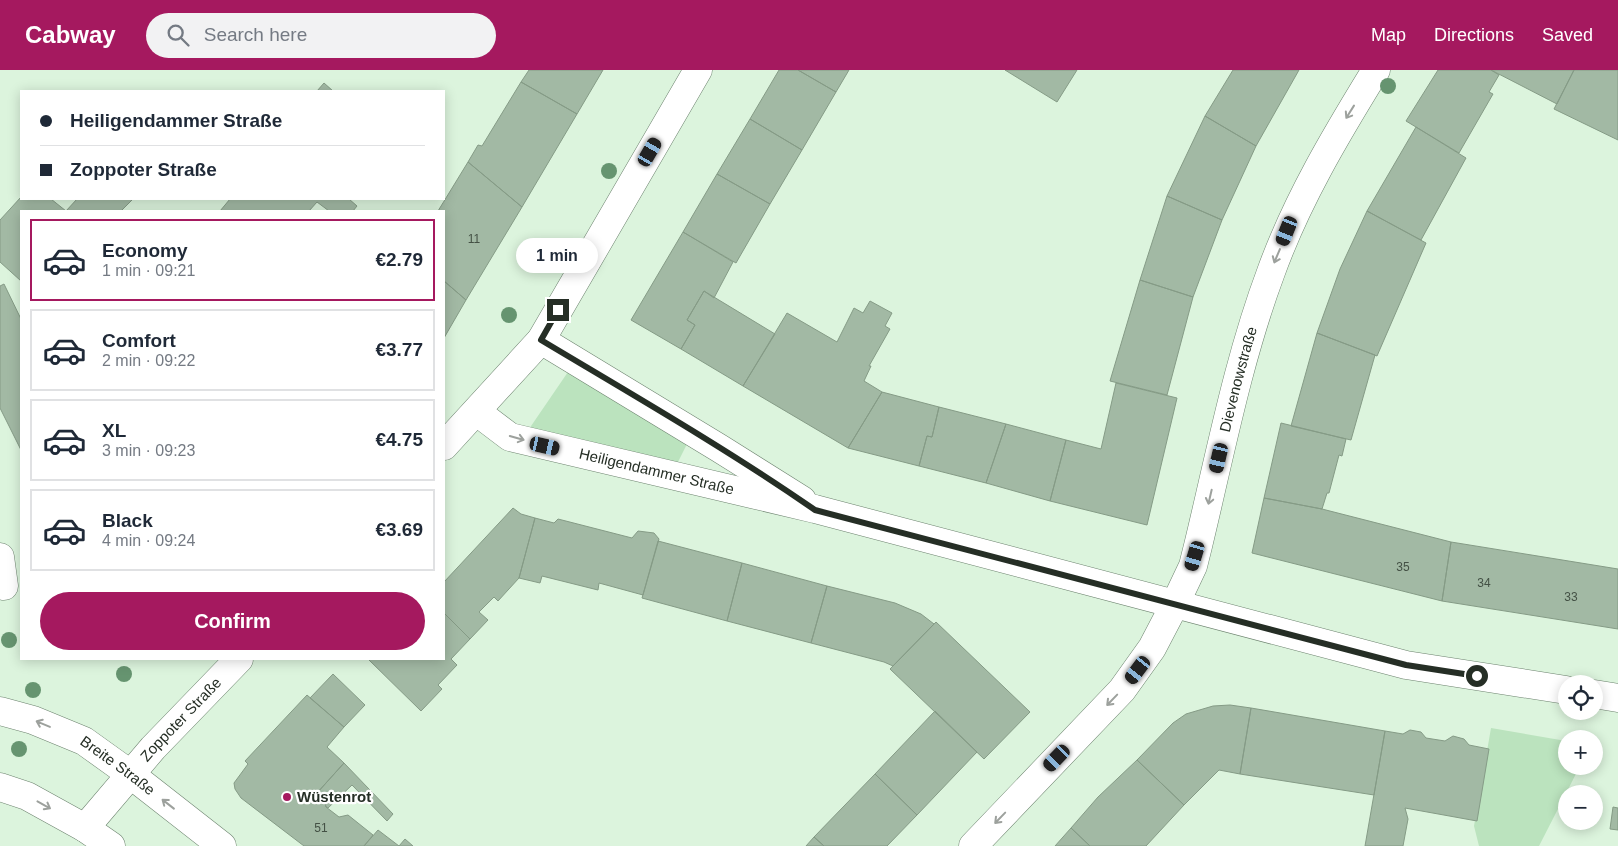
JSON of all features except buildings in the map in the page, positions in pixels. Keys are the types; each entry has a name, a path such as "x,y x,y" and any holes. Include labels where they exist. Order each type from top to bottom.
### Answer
{"street":[{"path":"445,445 541,340 698,70"},
{"name":"Dievenowstraße","path":"973,846 1122,690 1152,648 1175,604 1192,566 1198,546 1242,362 1271,270 1305,192 1345,120 1376,70"},
{"name":"Heiligendammer Straße","path":"541,340 743,462 815,510"},
{"name":"Heiligendammer Straße","path":"477,412 510,437 815,510 1406,665 1558,689"},
{"path":"0,557 4,586"},
{"name":"Zoppoter Straße","path":"85,828 159,741 238,660"},
{"path":"1603,696 1618,698"},
{"name":"Breite Straße","path":"0,711 33,720 84,742 130,774 222,846"},
{"path":"0,787 27,796 85,828 111,846"}],"green space":[{"path":"570,369 689,440 675,468 529,429"},
{"path":"1491,728 1558,740 1558,775 1575,775 1570,785 1558,785 1558,809 1539,846 1479,846 1474,826"}],"place":[{"name":"Wüstenrot","path":"287,797"}],"route":[{"path":"558,310 541,340 782,486 815,510 1406,665 1477,676"}]}
